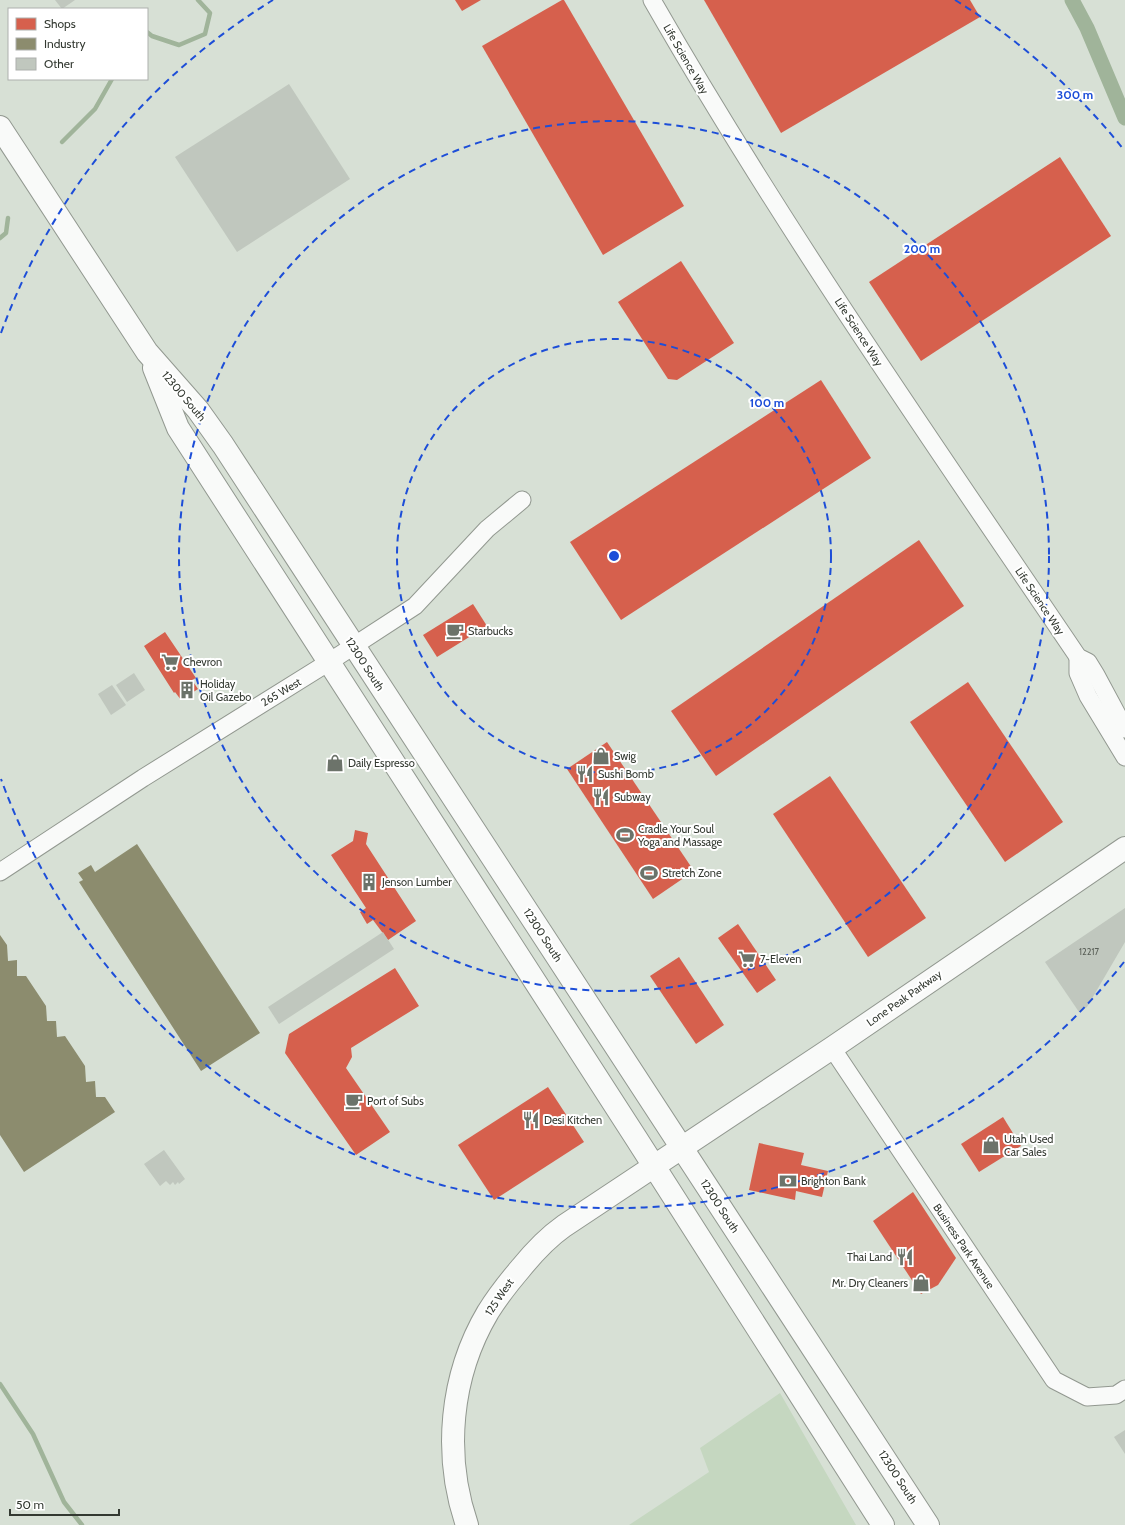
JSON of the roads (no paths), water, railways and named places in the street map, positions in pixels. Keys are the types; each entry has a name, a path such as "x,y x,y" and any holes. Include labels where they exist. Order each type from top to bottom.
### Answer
{"main road":[{"name":"12300 South","path":"0,127 147,352 198,410 223,445 928,1525"},
{"name":"12300 South","path":"147,352 178,428 654,1166 883,1525"},
{"name":"Lone Peak Parkway","path":"683,1148 1125,848"},
{"name":"125 West","path":"467,1525 454,1471 453,1431 458,1391 463,1371 481,1326 508,1282 546,1239 683,1148"}],"street":[{"name":"Life Science Way","path":"652,0 697,78 752,168 890,380 1078,657 1088,662 1125,729"},
{"name":"265 West","path":"0,872 150,774 329,662 415,606 486,529 522,500"},
{"name":"Life Science Way","path":"1078,657 1078,673 1088,696 1125,757"},
{"name":"Business Park Avenue","path":"832,1048 1054,1380 1087,1397 1116,1395 1125,1389"}],"waterway":[{"path":"148,33 152,36 179,45 205,34 210,13 198,0"},
{"path":"1072,0 1087,28 1125,118"},
{"path":"62,142 95,109 111,80"},
{"path":"0,238 6,233 8,218"},
{"path":"0,1384 33,1434 64,1502 82,1525"}],"place":[{"name":"Starbucks","path":"455,631"},
{"name":"Chevron","path":"170,662"},
{"name":"Holiday Oil Gazebo","path":"187,690"},
{"name":"Swig","path":"601,756"},
{"name":"Daily Espresso","path":"335,763"},
{"name":"Sushi Bomb","path":"585,774"},
{"name":"Subway","path":"601,797"},
{"name":"Cradle Your Soul Yoga and Massage","path":"625,835"},
{"name":"Stretch Zone","path":"649,873"},
{"name":"Jenson Lumber","path":"369,882"},
{"name":"7-Eleven","path":"747,959"},
{"name":"Port of Subs","path":"354,1101"},
{"name":"Desi Kitchen","path":"531,1120"},
{"name":"Utah Used Car Sales","path":"991,1145"},
{"name":"Brighton Bank","path":"788,1181"},
{"name":"Thai Land","path":"905,1257"},
{"name":"Mr. Dry Cleaners","path":"921,1283"}]}
